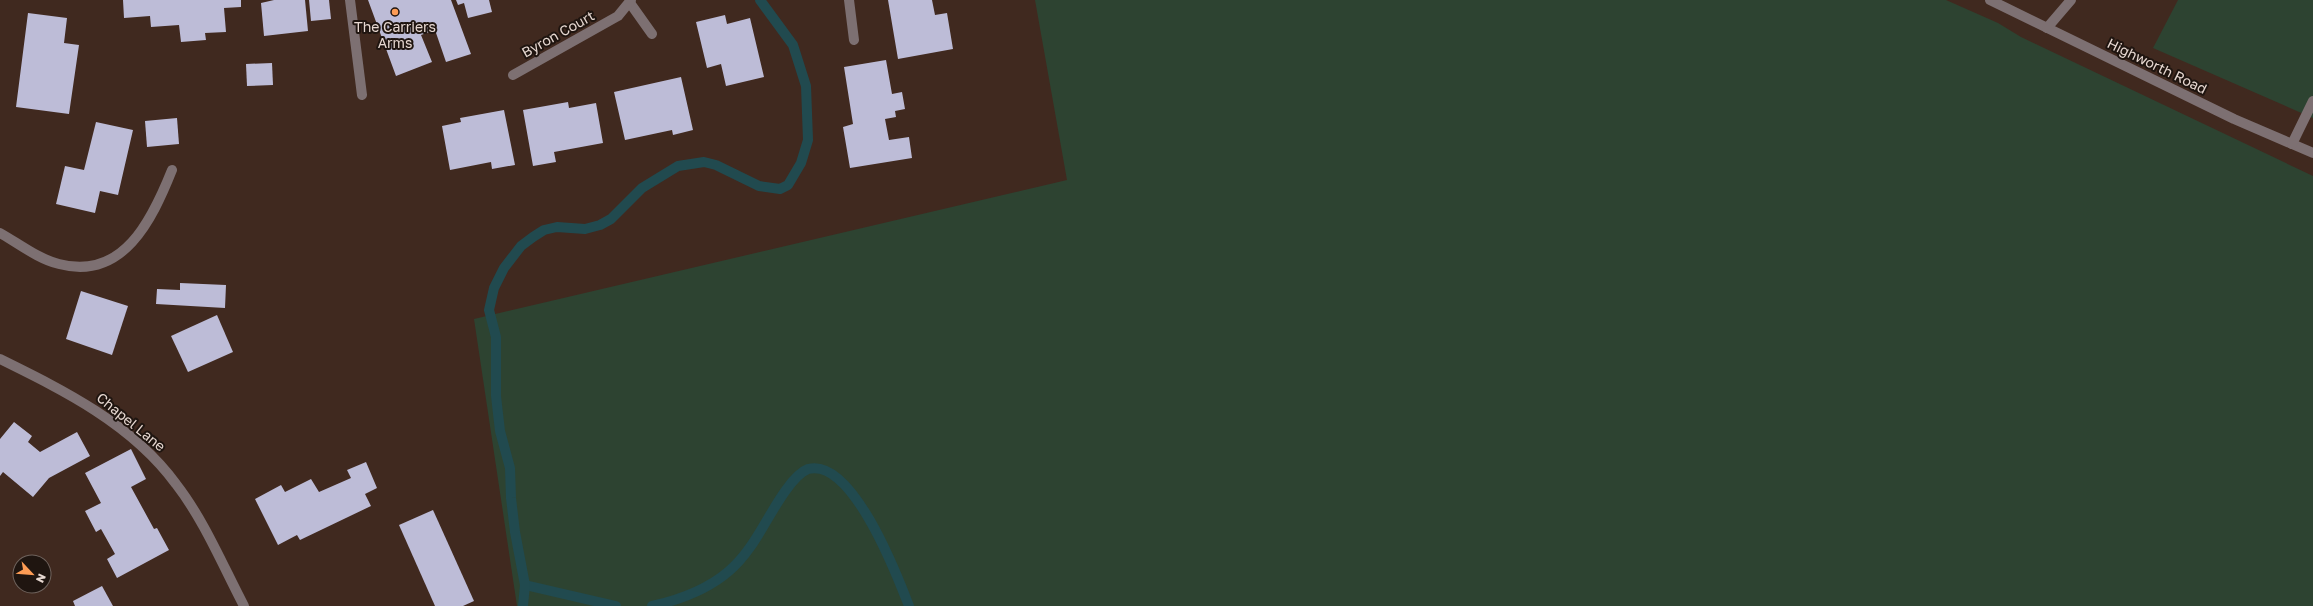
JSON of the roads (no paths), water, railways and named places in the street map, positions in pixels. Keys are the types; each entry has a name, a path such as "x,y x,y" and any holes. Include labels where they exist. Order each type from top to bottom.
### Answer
{"street":[{"path":"350,0 362,95"},
{"path":"849,0 854,40"},
{"name":"Highworth Road","path":"1990,0 2227,116 2313,153"},
{"path":"2047,28 2071,0"},
{"path":"631,2 652,34"},
{"name":"Byron Court","path":"513,75 618,16 631,2"},
{"path":"2292,144 2313,101"},
{"path":"0,233 58,264 84,268 99,265 121,254 134,241 152,213 172,170"},
{"name":"Chapel Lane","path":"0,358 85,403 136,441 160,464 178,485 244,606"}],"waterway":[{"path":"523,606 525,585 515,532 511,498 510,468 500,431 496,396 496,337 489,310 494,288 504,268 521,246 533,237 544,230 557,227 585,229 600,225 611,219 642,188 678,166 704,162 716,165 759,186 780,189 788,185 801,163 808,140 806,86 793,45 760,0"},
{"path":"652,606 672,601 702,589 729,571 746,553 788,487 799,475 808,469 824,470 841,481 856,499 883,546 909,606"},
{"path":"525,585 616,606"}],"place":[{"name":"The Carriers Arms","path":"395,12"}]}
